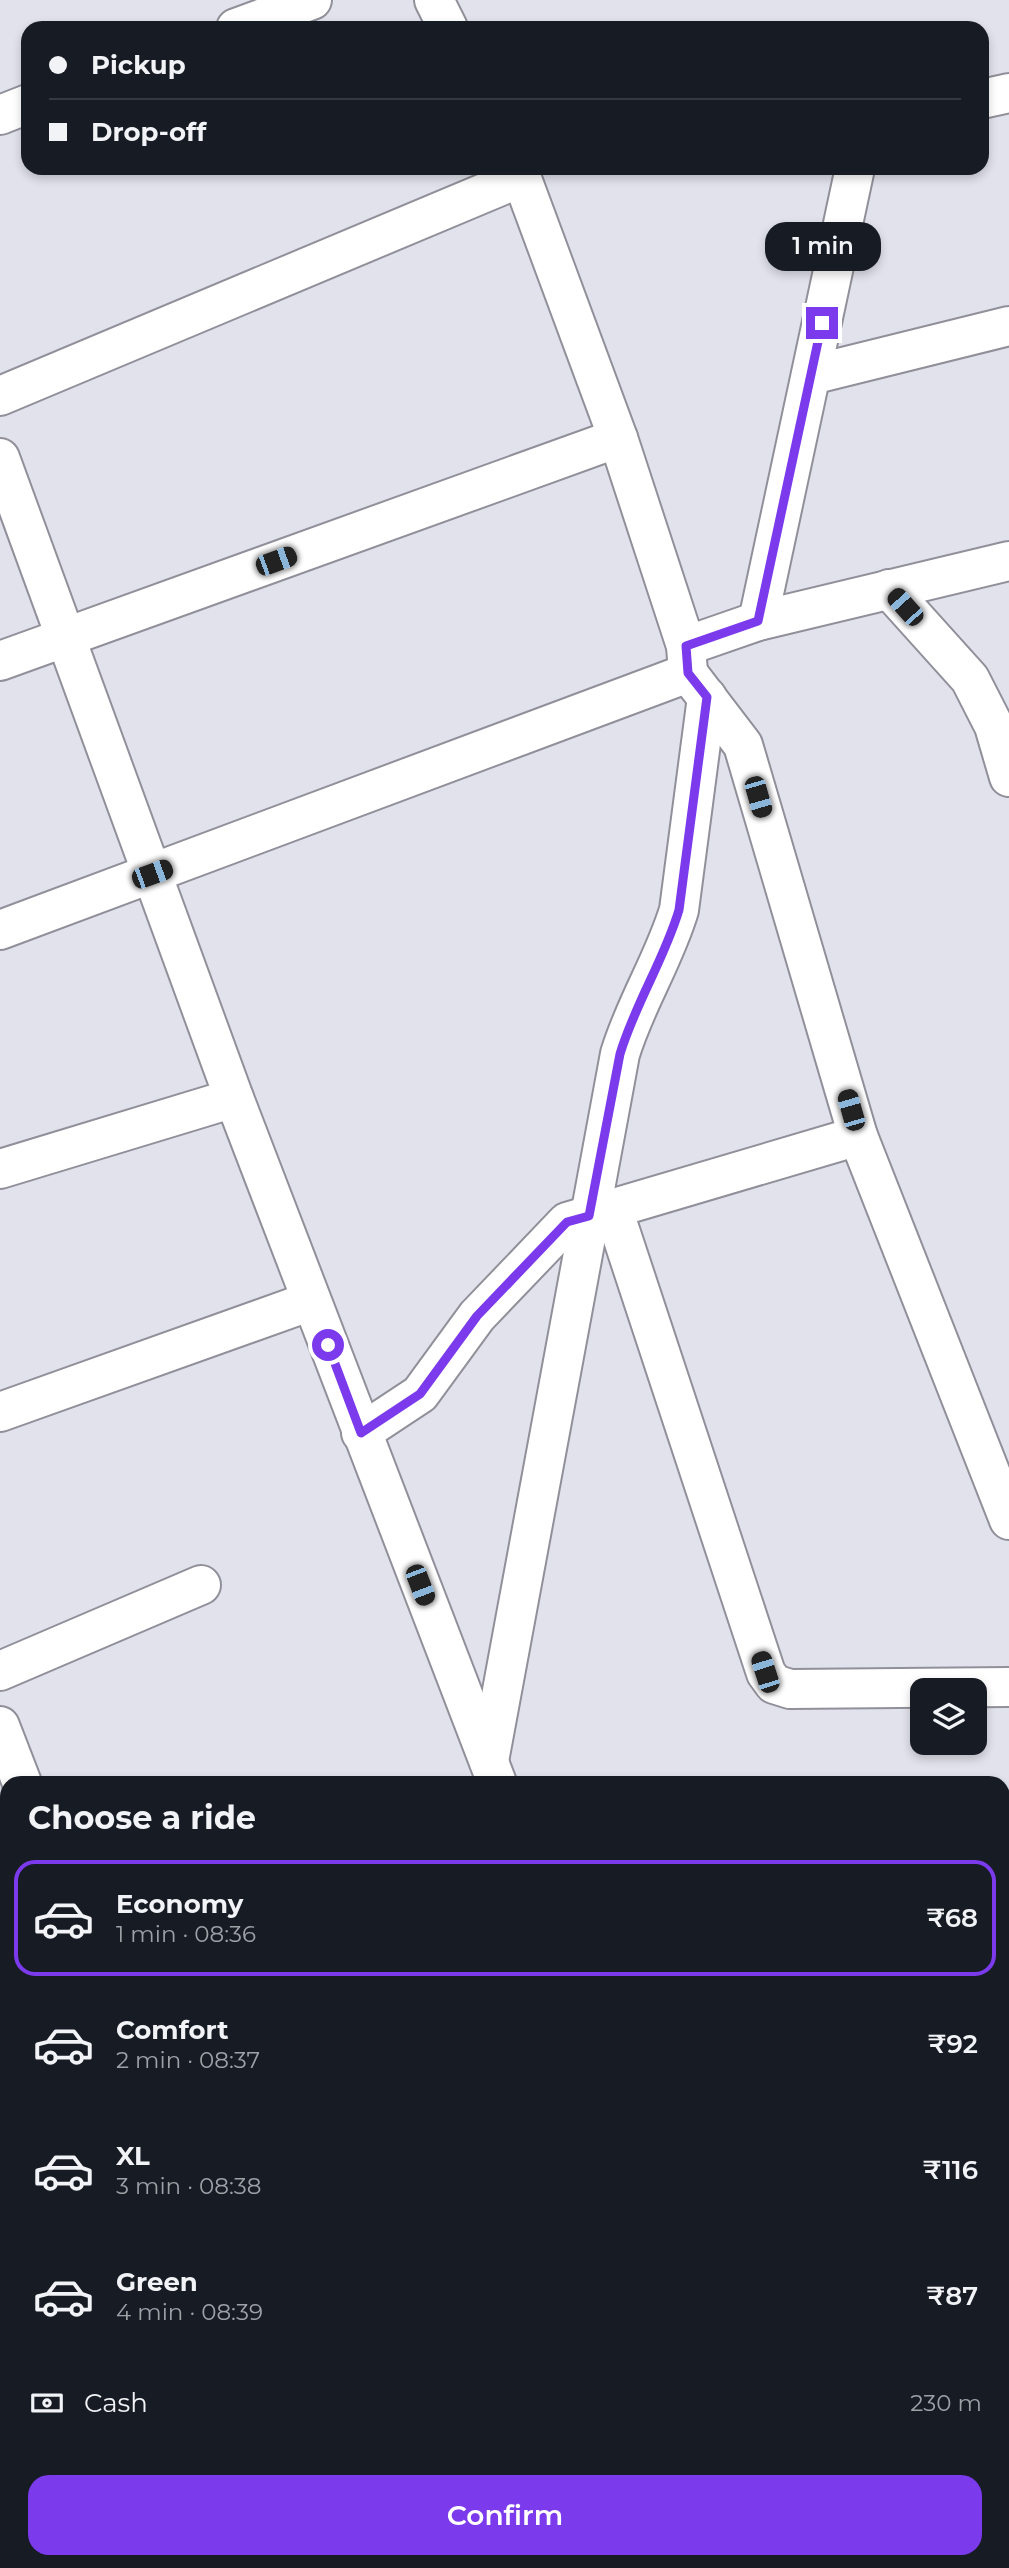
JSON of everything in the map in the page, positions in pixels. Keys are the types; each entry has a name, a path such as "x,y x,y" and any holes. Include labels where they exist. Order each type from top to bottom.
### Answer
{"street":[{"path":"255,21 312,0"},
{"path":"434,0 444,21"},
{"path":"989,97 1009,93"},
{"path":"0,114 21,106"},
{"path":"0,396 513,175"},
{"path":"521,175 618,438 694,672 743,745 858,1136 1009,1520"},
{"path":"758,621 854,175"},
{"path":"811,375 1009,326"},
{"path":"0,661 618,438"},
{"path":"0,458 234,1098 493,1772"},
{"path":"0,930 694,672 758,621 1009,561"},
{"path":"889,589 970,679 989,714 1009,776"},
{"path":"493,1772 601,1213 620,1054 628,1028 668,943 679,910 694,672"},
{"path":"0,1169 234,1098"},
{"path":"361,1433 420,1394 477,1316 567,1222 858,1136"},
{"path":"601,1213 765,1672 774,1684 790,1689 1009,1687"},
{"path":"0,1412 311,1301"},
{"path":"0,1671 201,1586"},
{"path":"0,1727 19,1776"}],"route":[{"path":"328,1345 361,1433 420,1394 477,1316 567,1222 589,1216 617,1082 620,1054 628,1028 668,943 679,910 707,697 688,673 686,646 758,621 822,323"}]}
